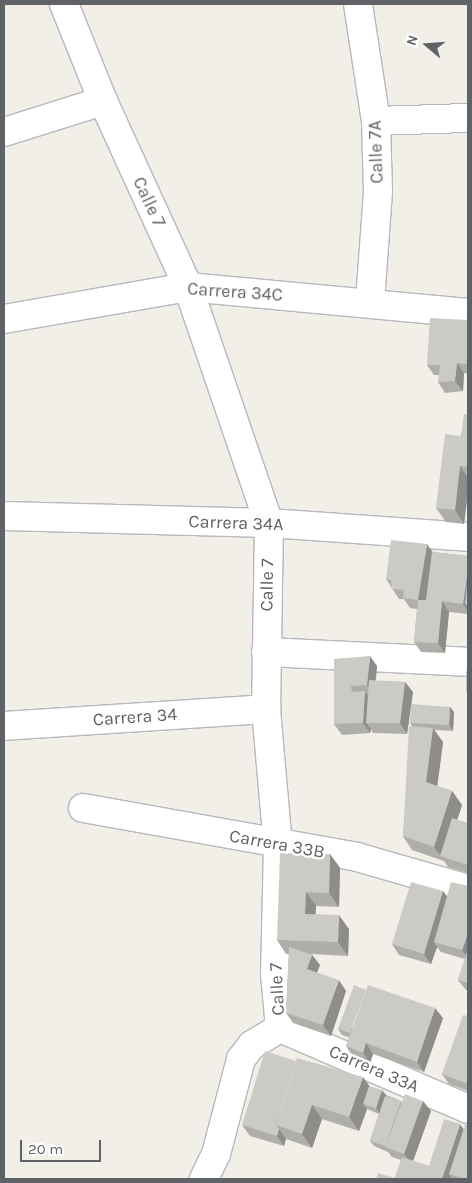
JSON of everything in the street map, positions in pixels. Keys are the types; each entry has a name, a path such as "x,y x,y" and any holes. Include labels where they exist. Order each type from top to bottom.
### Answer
{"street":[{"name":"Calle 7","path":"64,4 102,101 188,287 269,523 266,709 278,845 275,974 280,1028 252,1045 241,1060 216,1154 204,1179"},
{"name":"Calle 7A","path":"358,4 376,121 378,192 370,302"},
{"path":"4,132 102,101"},
{"path":"376,121 468,118"},
{"name":"Carrera 34C","path":"4,319 188,287 370,302 468,313"},
{"name":"Carrera 34A","path":"4,516 269,523 468,537"},
{"path":"266,652 468,662"},
{"name":"Carrera 34","path":"4,726 266,709"},
{"name":"Carrera 33B","path":"83,808 278,845 357,857 468,888"},
{"name":"Carrera 33A","path":"280,1028 468,1109"}],"building":[{"path":"430,318 468,320 468,364 457,363 455,381 438,382 440,365 427,365"},
{"path":"464,414 468,414 468,467 460,466 455,510 436,508 445,434 461,436"},
{"path":"391,540 427,544 418,600 403,598 404,590 392,589 391,580 386,579"},
{"path":"432,552 468,556 463,604 442,601 438,643 414,642 418,600 426,600"},
{"path":"468,575 468,605 465,604"},
{"path":"370,656 367,685 351,686 352,692 365,691 363,723 334,724 334,659"},
{"path":"466,671 468,671 468,692 466,692"},
{"path":"369,680 405,682 400,723 366,723"},
{"path":"411,704 450,707 449,725 410,723"},
{"path":"409,726 433,728 426,782 452,791 434,847 403,836"},
{"path":"452,818 468,823 468,865 440,856"},
{"path":"280,853 330,854 329,893 306,892 305,914 339,915 338,942 277,940"},
{"path":"411,882 443,891 424,954 392,944"},
{"path":"451,882 468,886 468,934 462,950 434,942"},
{"path":"289,947 312,955 307,969 339,980 323,1025 286,1013"},
{"path":"468,949 468,983 458,980"},
{"path":"354,985 366,990 350,1033 338,1029"},
{"path":"368,985 435,1008 417,1062 366,1043 363,1053 346,1046"},
{"path":"463,1015 468,1016 468,1084 442,1074"},
{"path":"265,1051 296,1061 276,1125 279,1129 277,1136 242,1125"},
{"path":"297,1058 363,1077 349,1117 312,1105 302,1134 276,1125"},
{"path":"369,1086 382,1090 376,1108 363,1104"},
{"path":"405,1094 423,1101 404,1154 385,1147"},
{"path":"385,1096 401,1101 385,1146 370,1141"},
{"path":"444,1119 460,1124 442,1179 395,1179 402,1157 429,1166"},
{"path":"466,1122 468,1123 468,1179 449,1174"},
{"path":"378,1173 395,1178 395,1179 376,1179"}]}
